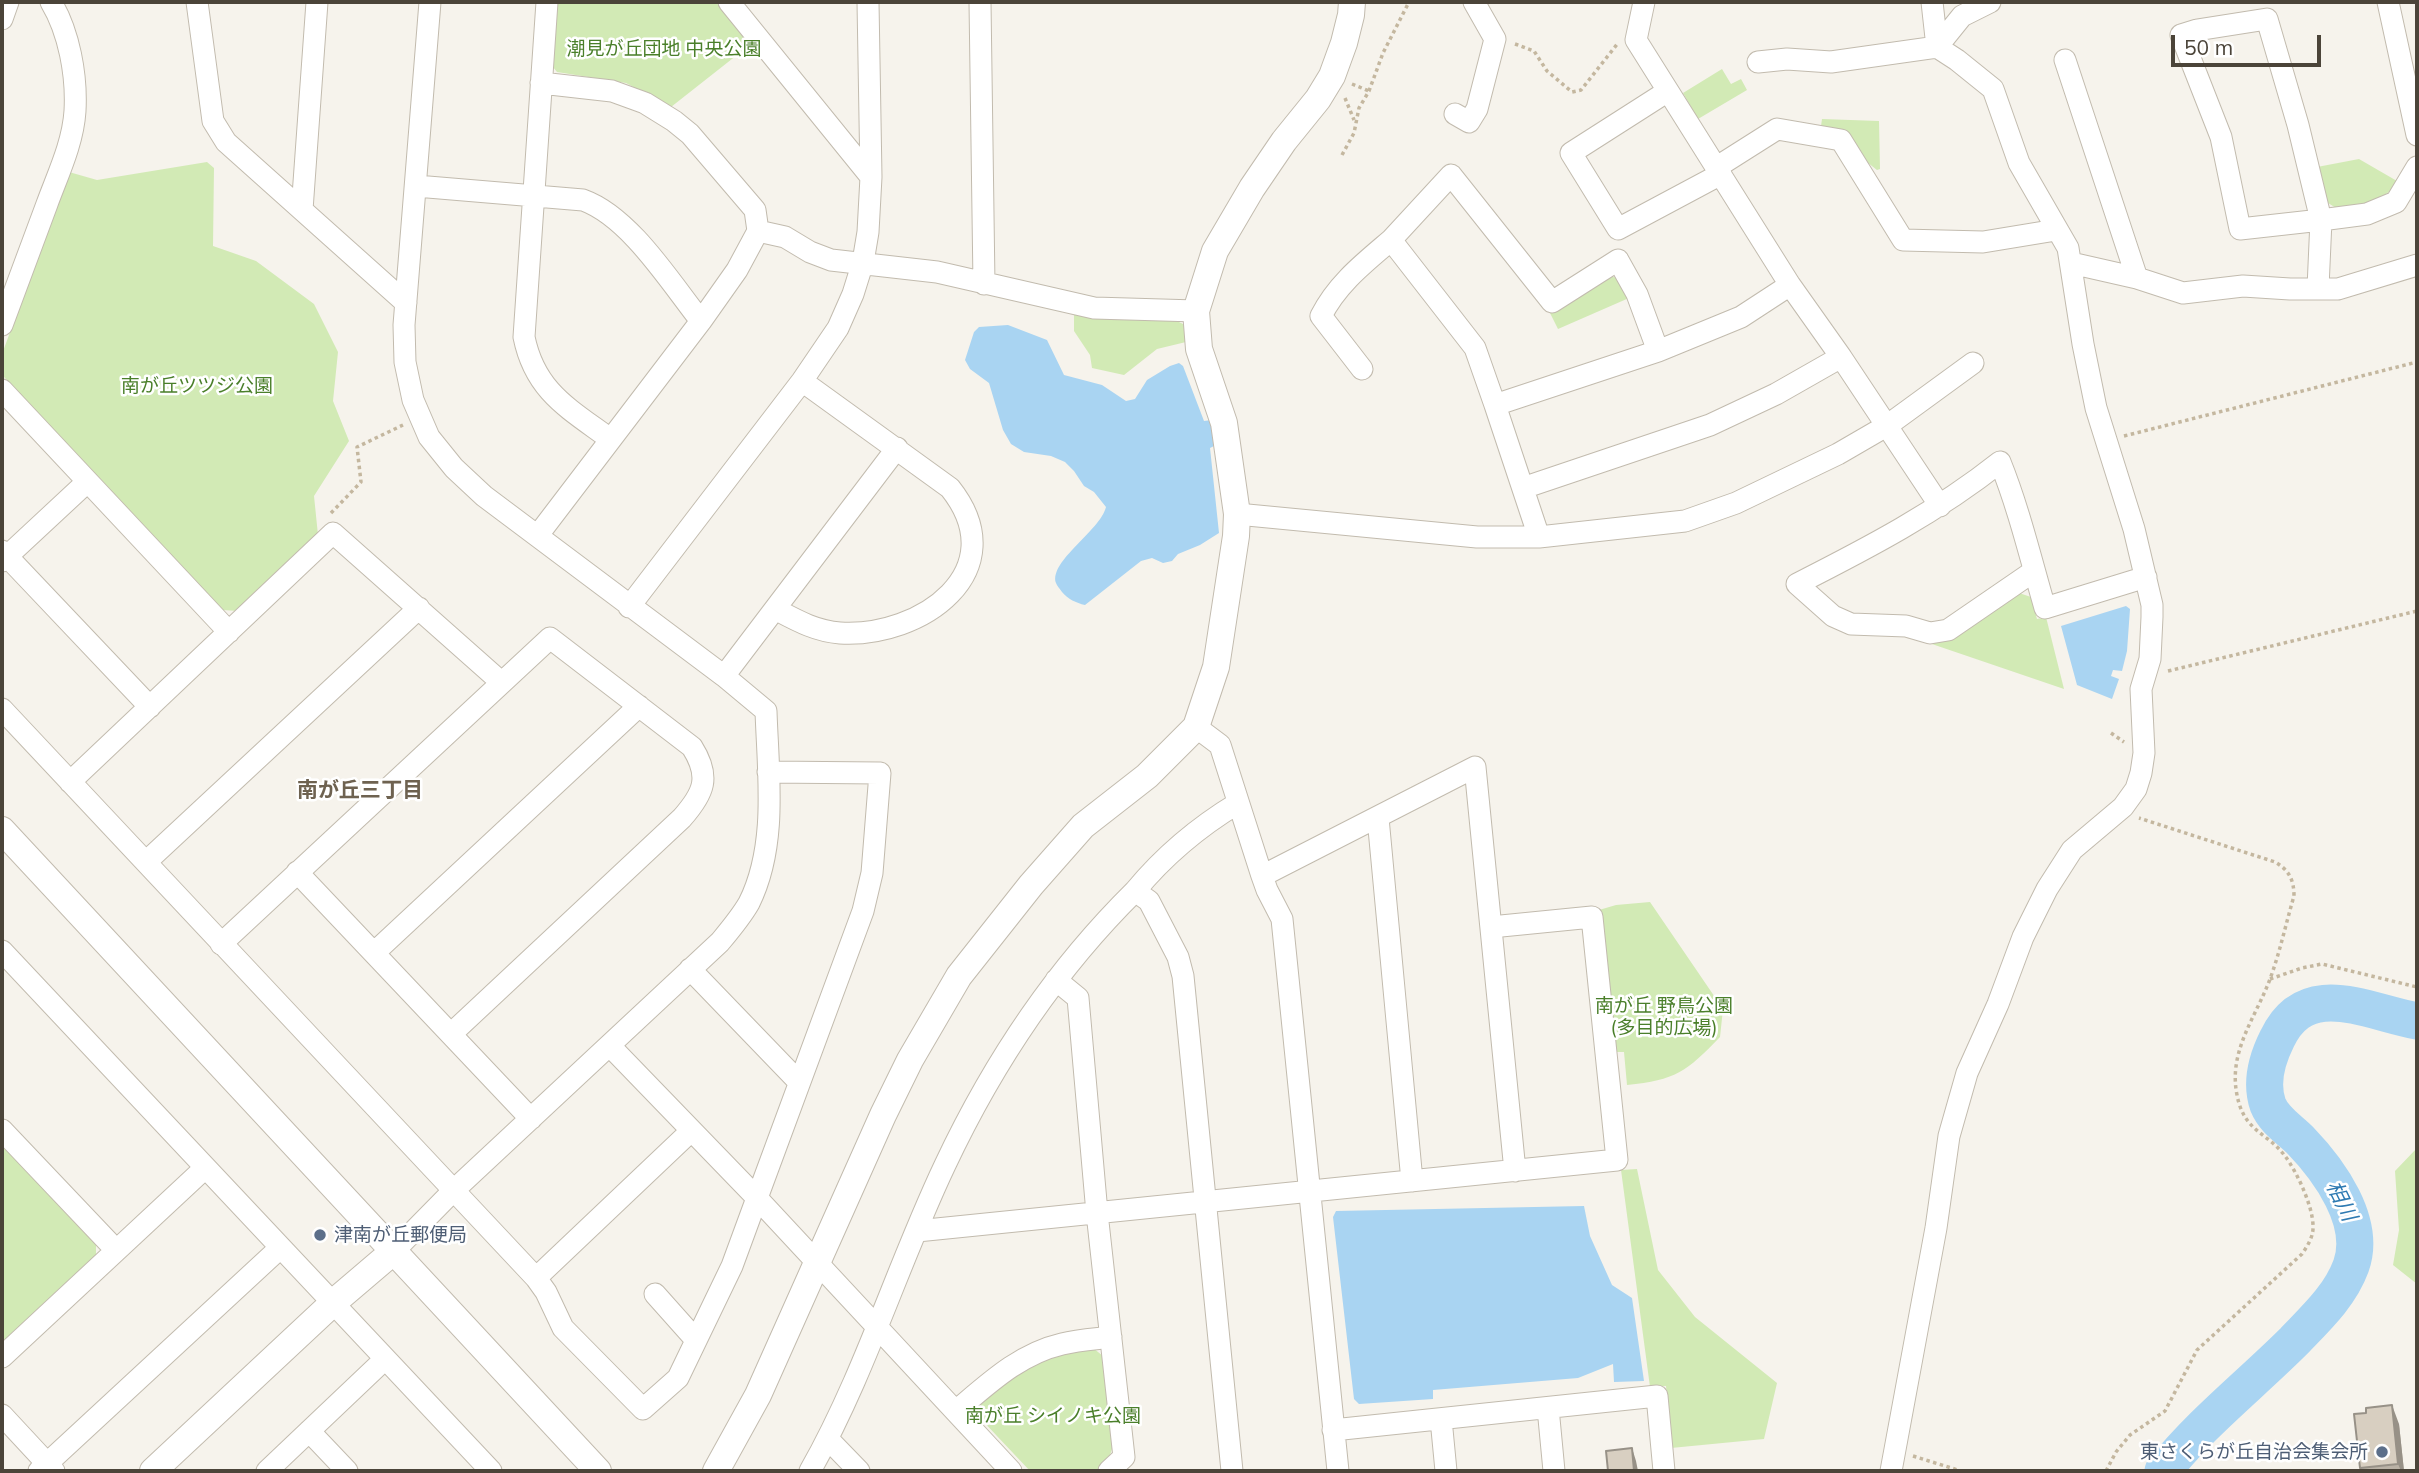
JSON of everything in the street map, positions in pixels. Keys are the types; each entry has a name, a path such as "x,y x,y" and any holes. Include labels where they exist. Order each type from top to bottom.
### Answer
{"street":[{"path":"2,19 8,2"},
{"path":"2,325 9,284 62,163 75,111 65,34 51,2"},
{"path":"197,2 216,129 226,142 406,303"},
{"path":"302,210 317,2"},
{"path":"153,1471 334,1302 395,1250 453,1191 720,942 749,903 765,854 768,832 766,711 724,676 484,496 454,468 429,437 413,400 405,362 406,303 430,2"},
{"path":"547,2 524,322 527,351 539,379 550,392 610,439"},
{"path":"729,2 871,177"},
{"path":"629,607 802,381 838,328 863,262 868,232 871,177 868,2"},
{"path":"981,2 984,284"},
{"path":"716,1471 758,1395 883,1115 959,976 1031,885 1083,826 1147,776 1196,727 1216,667 1237,514 1224,423 1199,349 1196,311 1209,265 1227,230 1265,169 1332,76 1346,34 1352,2"},
{"path":"1455,114 1469,122 1477,110 1495,39 1474,2"},
{"path":"1644,2 1636,40 1790,285 1941,506"},
{"path":"1933,2 1937,47"},
{"path":"1937,47 1962,16 1990,2"},
{"path":"2388,2 2407,35 2417,135"},
{"path":"2318,288 2320,220 2298,125 2267,19 2197,30 2181,36 2221,137 2241,229 2320,220 2367,214 2396,202 2417,167"},
{"path":"1758,62 1787,59 1831,62 1937,47 1993,89 2019,163 2068,248 2096,408 2134,529 2146,577 2152,617 2150,659 2141,689 2144,754 2136,789 2123,807 2072,850 2047,889 2023,937 1998,1004 1967,1073 1949,1136 1936,1228 1891,1471"},
{"path":"2065,60 2137,278"},
{"path":"538,535 701,321 737,270 758,230 755,210 690,134 659,111 612,91 541,83"},
{"path":"1668,91 1571,153 1618,229 1719,171 1777,129 1841,141 1903,240 1983,242 2056,230"},
{"path":"1362,369 1321,316 1329,300 1345,280 1391,240 1451,175 1552,302 1618,260 1637,294 1658,351"},
{"path":"416,186 583,200 606,212 630,232 701,321"},
{"path":"758,230 785,237 810,252 831,260 937,272 1094,308 1196,311"},
{"path":"1391,240 1475,348 1539,537"},
{"path":"2071,263 2137,278 2183,293 2243,285 2337,289 2417,265"},
{"path":"1495,405 1658,351 1741,317 1790,285"},
{"path":"1523,488 1710,425 1776,394 1841,357"},
{"path":"1237,514 1477,537 1539,537 1685,522 1789,479 1888,425 1973,363"},
{"path":"775,609 807,626 825,631 876,631 917,618 951,595 962,582 971,548 971,530 961,504 950,488 802,381"},
{"path":"2,390 229,632"},
{"path":"724,676 897,448"},
{"path":"2034,571 1948,631 1930,633 1906,626 1851,624 1833,615 1797,584 1877,544 1941,506 2000,463 2034,571 2045,608 2146,577"},
{"path":"87,482 3,556 150,706"},
{"path":"70,782 333,533 501,682"},
{"path":"146,863 419,608"},
{"path":"220,944 550,638 692,747 700,759 704,786 699,797 682,818 451,1034"},
{"path":"375,952 639,706"},
{"path":"2,709 536,1278 546,1292 563,1328 643,1409 678,1378 732,1266 798,1081 863,911 872,873 880,773 768,772"},
{"path":"1196,727 1220,745 1262,876 1282,919 1338,1471"},
{"path":"1262,876 1475,767 1515,1171"},
{"path":"810,1471 828,1439 877,1330 944,1167 976,1103 1023,1023 1096,929 1152,871 1218,815 1238,803"},
{"path":"1378,818 1412,1181"},
{"path":"2,830 598,1471"},
{"path":"297,872 531,1119"},
{"path":"1135,891 1149,901 1178,957 1183,976 1232,1471"},
{"path":"917,1231 1617,1160 1591,918 1491,927"},
{"path":"2,953 491,1471"},
{"path":"690,969 798,1081"},
{"path":"1056,980 1078,998 1097,1213 1124,1457 1109,1471"},
{"path":"610,1046 757,1198 1011,1471"},
{"path":"2,1130 115,1250"},
{"path":"536,1278 691,1131"},
{"path":"2,1357 205,1168"},
{"path":"2,1415 47,1469 280,1248"},
{"path":"654,1294 696,1340"},
{"path":"956,1411 999,1374 1029,1356 1062,1343 1111,1337"},
{"path":"267,1471 385,1359"},
{"path":"1334,1430 1657,1396 1664,1471"},
{"path":"1548,1408 1554,1471"},
{"path":"1441,1419 1446,1471"},
{"path":"309,1431 347,1471"},
{"path":"828,1439 859,1471"}],"path":[{"path":"1342,155 1383,53 1409,2"},
{"path":"1495,39 1529,48 1547,71 1572,92 1581,90 1624,36 1639,27"},
{"path":"2106,441 2417,362"},
{"path":"333,533 321,523 361,482 357,447 420,417"},
{"path":"2147,671 2172,671 2417,611"},
{"path":"2106,1471 2116,1452 2130,1435 2165,1411 2174,1399 2197,1350 2302,1254 2312,1236 2311,1209 2293,1169 2284,1154 2248,1122 2237,1096 2235,1069 2244,1036 2270,979 2294,896 2294,883 2284,867 2275,862 2138,818 2123,807"},
{"path":"2270,979 2322,964 2417,988"},
{"path":"1894,1450 1961,1471"}],"green space":[{"name":"潮見が丘団地 中央公園","path":"555,2 716,2 751,44 671,107 626,83 557,72 553,67"},
{"path":"1722,69 1731,84 1741,79 1747,90 1698,119 1683,93"},
{"path":"1822,119 1879,121 1880,169 1877,170 1821,126"},
{"path":"2359,159 2397,181 2392,189 2379,199 2336,208 2325,201 2317,167"},
{"name":"南が丘ツツジ公園","path":"207,162 214,168 213,246 256,261 314,304 338,352 333,401 349,441 314,496 318,535 239,611 222,610 4,377 2,354 69,172 97,180"},
{"path":"1607,276 1619,278 1629,298 1558,329 1550,313"},
{"path":"1074,314 1114,319 1175,320 1185,325 1186,342 1157,349 1124,375 1092,368 1090,355 1074,331"},
{"path":"2016,592 2031,597 2037,619 2046,617 2064,689 1926,642"},
{"name":"南が丘 野鳥公園 (多目的広場)","path":"1650,902 1723,1009 1720,1037 1698,1059 1679,1072 1657,1080 1627,1085 1624,1052 1615,1052 1599,910 1616,905"},
{"path":"2,1143 96,1240 96,1255 2,1344"},
{"path":"2417,1148 2417,1284 2393,1265 2399,1230 2395,1171"},
{"path":"1637,1169 1658,1270 1695,1317 1777,1383 1764,1439 1671,1448 1666,1386 1650,1387 1621,1170"},
{"name":"南が丘 シイノキ公園","path":"1093,1348 1103,1356 1113,1446 1108,1461 1096,1471 1030,1471 980,1418 981,1403 1032,1366"}],"water":[{"path":"1008,325 1047,340 1064,375 1102,385 1126,401 1135,399 1147,380 1170,366 1179,363 1183,366 1204,421 1212,420 1216,445 1210,448 1219,533 1178,554 1172,561 1163,563 1152,558 1141,561 1085,605 1064,594 1056,583 1060,565 1095,526 1106,507 1094,492 1084,486 1065,462 1051,456 1024,452 1011,444 1003,430 989,383 970,369 965,360 974,332 979,327"},
{"path":"2126,606 2130,609 2127,651 2122,671 2113,670 2111,676 2119,679 2112,699 2077,685 2061,626"},
{"path":"1584,1206 1590,1236 1612,1285 1632,1298 1644,1381 1614,1382 1613,1364 1578,1378 1433,1390 1433,1399 1359,1404 1354,1399 1333,1217 1336,1211"}],"building":[{"path":"2392,1405 2398,1464 2360,1468 2354,1414 2366,1413 2366,1408"},
{"path":"1632,1448 1634,1471 1608,1471 1606,1451"}],"waterway":[{"name":"相川","path":"2163,1471 2210,1420 2319,1315 2341,1287 2351,1266 2355,1249 2354,1232 2342,1198 2322,1166 2278,1120 2268,1105 2266,1071 2277,1039 2289,1020 2304,1009 2321,1004 2358,1006 2417,1021"}],"place":[{"name":"津南が丘郵便局","path":"320,1235"},
{"name":"東さくらが丘自治会集会所","path":"2382,1452"}],"district":[{"name":"南が丘三丁目","path":"360,791"}]}
